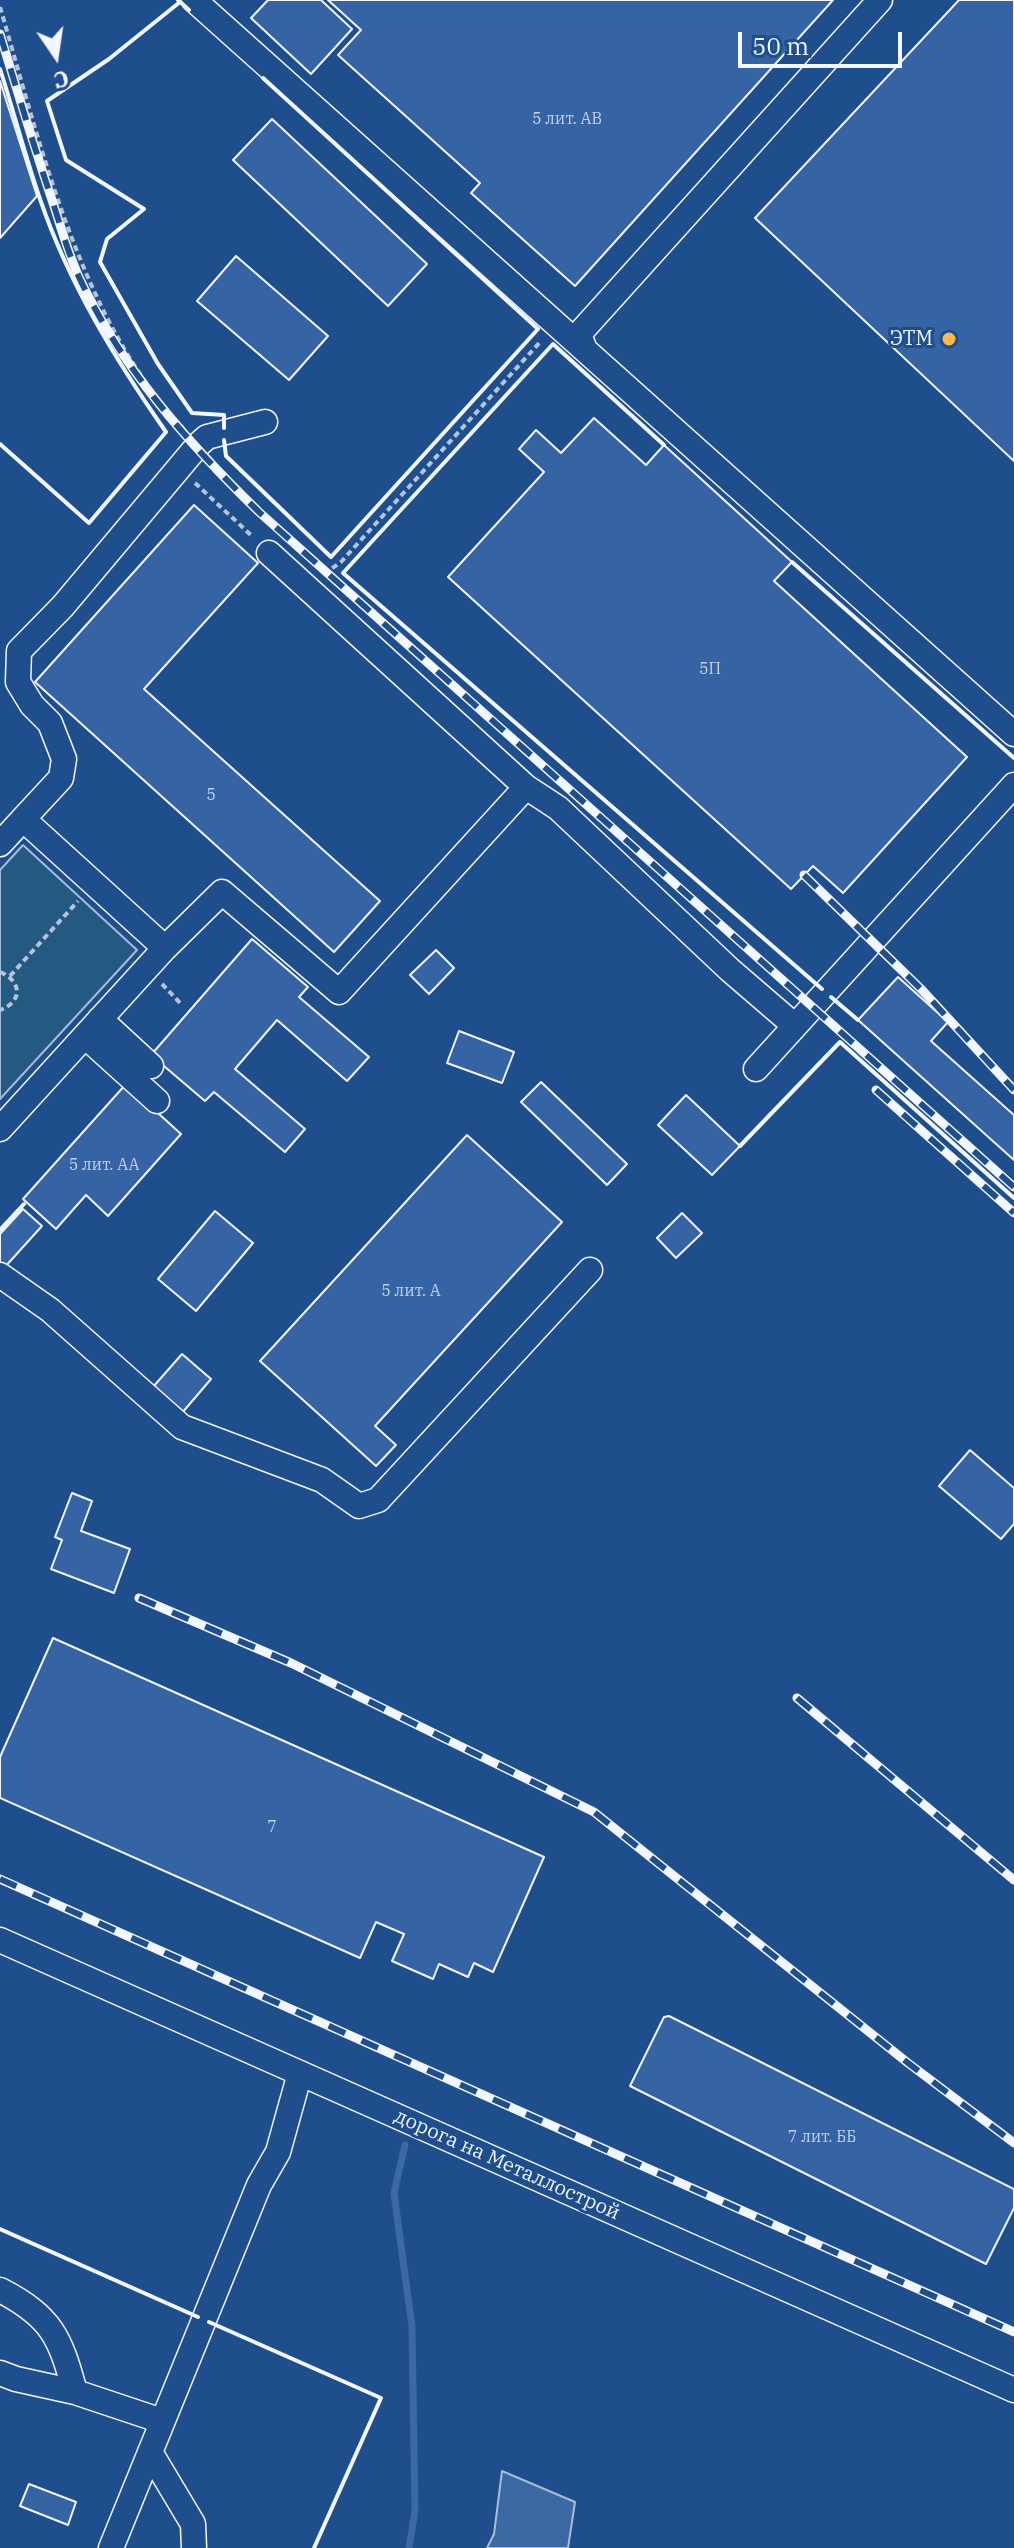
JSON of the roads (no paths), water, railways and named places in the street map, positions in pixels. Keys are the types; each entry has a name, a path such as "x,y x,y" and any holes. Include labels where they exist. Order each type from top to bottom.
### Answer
{"street":[{"path":"194,0 1014,734"},
{"path":"585,350 579,334 880,0"},
{"path":"0,844 61,778 64,759 50,723 32,705 18,682 19,651 63,606 199,444 207,437 265,422"},
{"path":"269,553 526,787 558,808 730,970 795,1026"},
{"path":"756,1069 1014,785"},
{"path":"0,1129 165,948 222,892 339,992 526,787"},
{"path":"23,819 165,948"},
{"path":"93,1028 151,1066"},
{"path":"93,1028 157,1101"},
{"path":"0,1275 50,1310 182,1427 322,1480 359,1506 378,1500 590,1270"},
{"name":"дорога на Металлострой","path":"0,1940 1014,2390"},
{"path":"111,2548 259,2185 278,2152 300,2073"},
{"path":"0,2290 45,2319 64,2352 75,2392"},
{"path":"0,2373 75,2392 162,2421"},
{"path":"150,2452 193,2524 194,2548"}],"waterway":[{"path":"405,2145 394,2193 412,2327 415,2511 409,2548"}],"railway":[{"path":"0,34 79,277 115,343 182,432 259,512 1014,1187"},
{"path":"804,875 923,991 1014,1090"},
{"path":"876,1090 1014,1213"},
{"path":"139,1598 291,1663 594,1812 908,2063 1014,2143"},
{"path":"797,1698 1014,1880"},
{"path":"0,1879 1014,2332"}],"place":[{"name":"ЭТМ","path":"949,339"}]}
